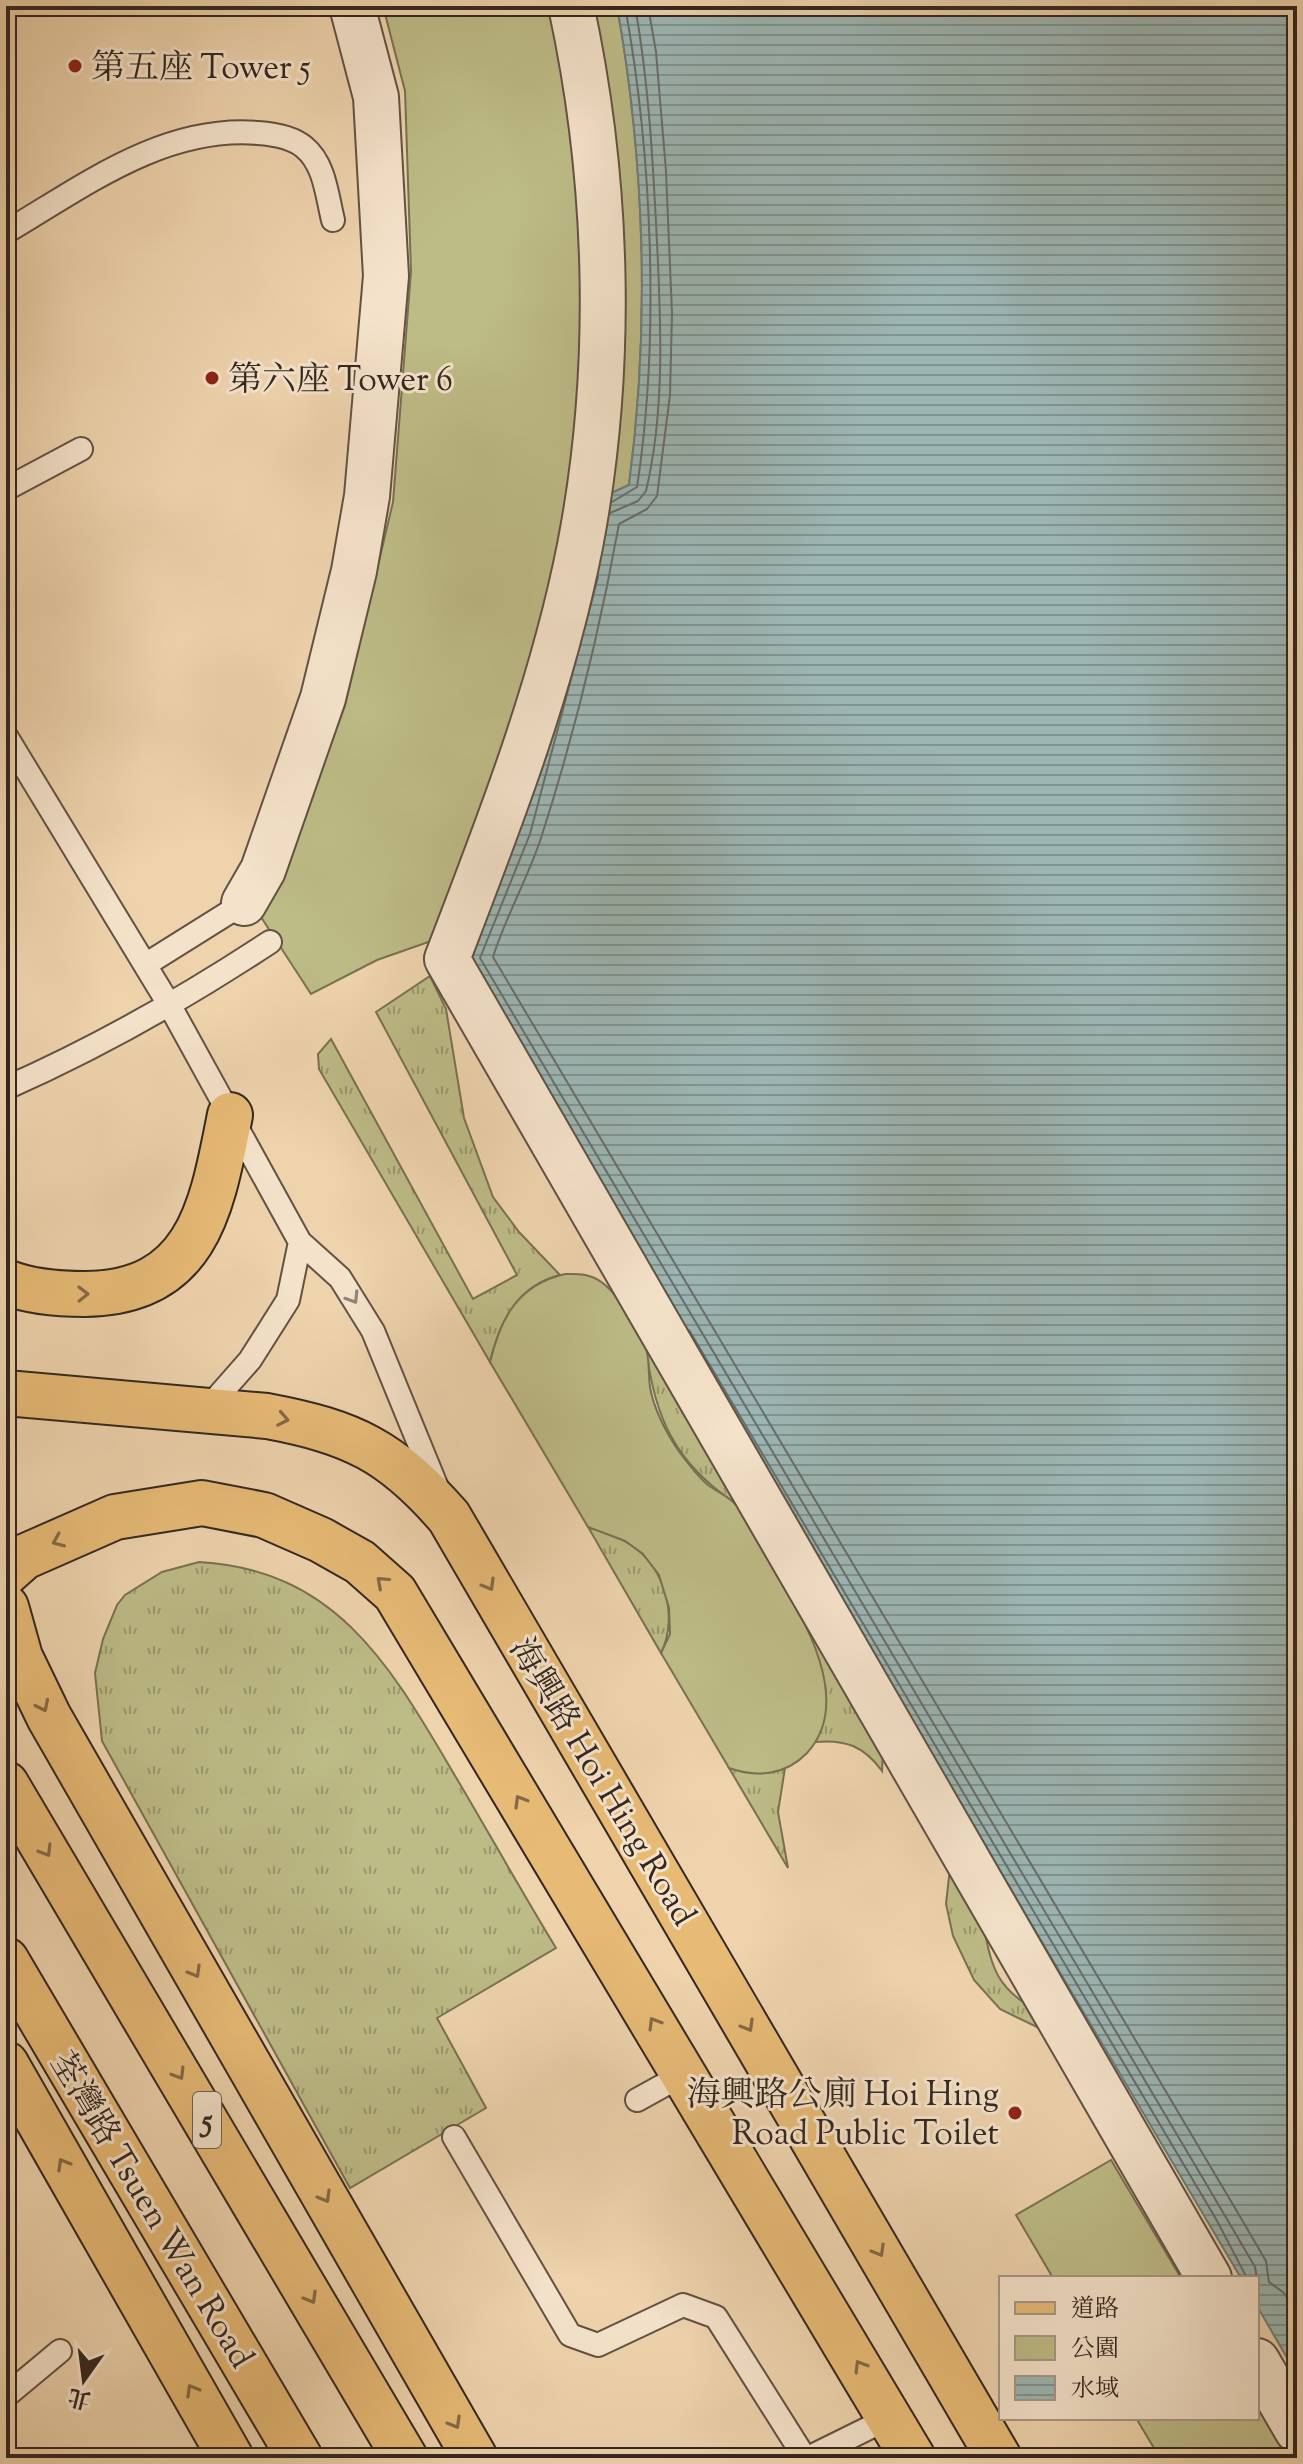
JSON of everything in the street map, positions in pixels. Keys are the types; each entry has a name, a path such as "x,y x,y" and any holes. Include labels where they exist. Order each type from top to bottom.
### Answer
{"main road":[{"path":"6,1282 60,1294 105,1293 144,1284 174,1265 196,1237 210,1208 230,1115"},
{"name":"海興路 Hoi Hing Road","path":"6,1393 267,1416 352,1437 389,1459 420,1484 449,1517 999,2458"},
{"path":"6,1573 24,1557 115,1517 202,1503 264,1515 321,1540 360,1562 395,1593 913,2458"},
{"path":"6,1607 20,1657 49,1717 475,2458"},
{"name":"5","path":"6,1784 405,2458"},
{"name":"荃灣路 Tsuen Wan Road","path":"6,1960 300,2458"},
{"path":"6,2064 231,2458"}],"street":[{"path":"244,903 263,870 323,698 354,571 367,496 386,276 376,97 352,6"},
{"path":"571,6 592,117 599,215 601,353 595,453 580,547 550,669 516,778 447,959 1208,2276"},
{"path":"1259,2364 1297,2430"}],"lane":[{"path":"6,232 134,156 210,132 231,131 272,134 305,147 318,164 333,220"},
{"path":"6,489 81,449"},
{"path":"6,736 170,1006 300,1242 340,1278 373,1331 449,1517"},
{"path":"145,965 244,903"},
{"path":"6,1088 79,1056 170,1006 270,942"},
{"path":"206,1410 250,1360 288,1300 300,1242"},
{"path":"637,2100 684,2074"},
{"path":"454,2137 570,2335 598,2345 683,2305 716,2317 807,2458 891,2417"},
{"path":"6,2396 60,2351"}],"green space":[{"path":"383,6 617,6 639,185 642,306 636,426 629,485 592,502 457,932 377,960 311,994 259,914 296,839 345,705 393,502 411,271 405,91"},
{"path":"430,976 446,1009 464,1118 493,1197 519,1232 560,1275 532,1287 513,1307 499,1333 490,1362 319,1069 318,1054 331,1039 473,1299 517,1275 376,1012"},
{"path":"565,1274 583,1274 598,1280 622,1304 645,1345 652,1396 670,1438 701,1478 737,1506 808,1631 825,1683 826,1708 821,1732 807,1753 790,1766 760,1773 729,1768 661,1653 670,1634 669,1608 659,1575 643,1554 625,1541 588,1527 490,1362 500,1331 514,1305 535,1286"},
{"path":"646,1347 722,1459 735,1503 697,1472 671,1436 655,1395"},
{"path":"588,1527 619,1538 637,1549 658,1574 668,1605 669,1622 661,1653"},
{"path":"199,1562 248,1569 290,1584 326,1606 357,1633 410,1701 556,1948 437,2018 486,2108 350,2188 102,1741 95,1673 103,1639 117,1605 125,1595 162,1572"},
{"path":"810,1630 884,1729 882,1771 853,1746 815,1742 823,1720"},
{"path":"729,1768 757,1773 785,1768 778,1812 788,1868"},
{"path":"951,1859 977,1905 997,1973 1011,1993 1037,2011 1041,2029 1000,2009 974,1980 953,1936 946,1904"},
{"path":"1111,2160 1180,2276 1052,2276 1016,2215"},
{"path":"1259,2409 1287,2458 1160,2458 1137,2420 1259,2420"}],"water":[{"path":"617,6 1297,6 1297,2375 1259,2309 1259,2276 1240,2276 459,958 592,502 629,485 636,426 642,306 639,185"}],"place":[{"name":"第五座 Tower 5","path":"75,66"},
{"name":"第六座 Tower 6","path":"212,378"},
{"name":"海興路公廁 Hoi Hing Road Public Toilet","path":"1015,2113"}]}
